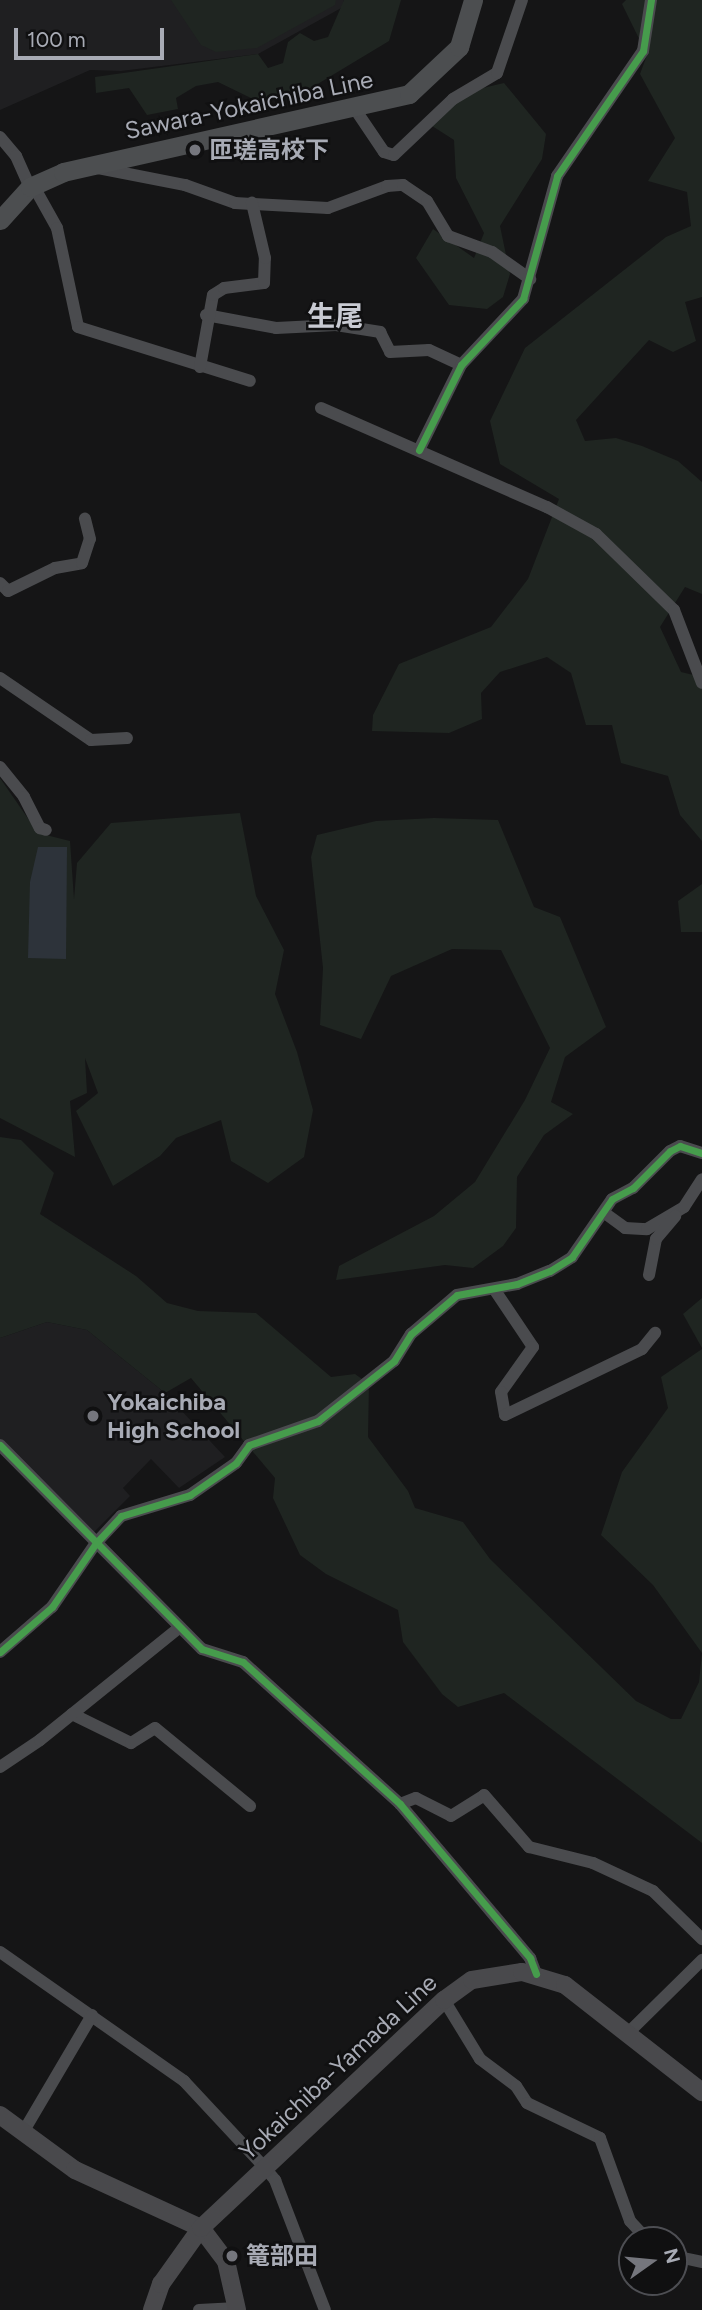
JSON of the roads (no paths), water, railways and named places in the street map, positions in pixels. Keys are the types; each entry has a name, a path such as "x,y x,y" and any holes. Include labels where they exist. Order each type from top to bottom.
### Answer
{"main road":[{"name":"Sawara-Yokaichiba Line","path":"0,220 32,186 85,166 355,109 410,94 437,72 459,47 473,0"},
{"name":"Yokaichiba-Yamada Line","path":"152,2310 161,2284 201,2228 444,2000 483,1976 536,1974 565,1985 629,2032 702,2092"},
{"path":"0,2115 22,2134 75,2170 201,2228 226,2261 237,2309"}],"street":[{"path":"355,109 384,152 394,155 453,99 497,73 522,0"},
{"path":"419,450 461,365 523,299 557,176 643,51 652,0"},
{"path":"0,137 16,156 57,228 78,327 200,368 250,381"},
{"path":"85,166 185,185 235,204 328,208 387,186 403,185 427,201 448,236 492,253 530,279"},
{"path":"200,368 208,301 217,290 264,283 265,258 252,203"},
{"path":"206,315 275,328 336,325 380,332 390,352 429,350 461,365"},
{"path":"321,408 575,521 610,545 674,610 702,683"},
{"path":"0,583 8,591 55,568 82,563 90,539 85,519"},
{"path":"0,678 91,740 127,738"},
{"path":"0,767 46,830"},
{"path":"0,1652 52,1607 96,1543 121,1516 190,1495 212,1483 236,1463 249,1445 318,1421 362,1382 394,1361 434,1312 457,1295 517,1284 572,1257 606,1214 612,1199 633,1188 670,1151 680,1146 702,1153"},
{"path":"649,1275 656,1239 684,1207 702,1180"},
{"path":"606,1214 625,1228 647,1229 684,1207"},
{"path":"494,1289 533,1347 500,1396 505,1415 642,1349 654,1333"},
{"path":"0,1445 202,1649 243,1661 400,1804 530,1958 536,1974"},
{"path":"0,1767 72,1714 179,1628"},
{"path":"72,1714 131,1743 155,1728 250,1806"},
{"path":"400,1804 416,1798 451,1816 484,1795 529,1847 593,1863 653,1891 702,1939"},
{"path":"0,1952 184,2081 265,2168 275,2180 326,2310"},
{"path":"629,2032 702,1960"},
{"path":"444,2000 480,2059 516,2086 527,2103 600,2137 630,2221 635,2226"},
{"path":"22,2134 92,2015"},
{"path":"199,2310 237,2309"}],"place":[{"name":"匝瑳高校下","path":"195,150"},
{"name":"Yokaichiba High School","path":"93,1416"},
{"name":"篭部田","path":"232,2256"}],"district":[{"name":"生尾","path":"335,316"}]}
